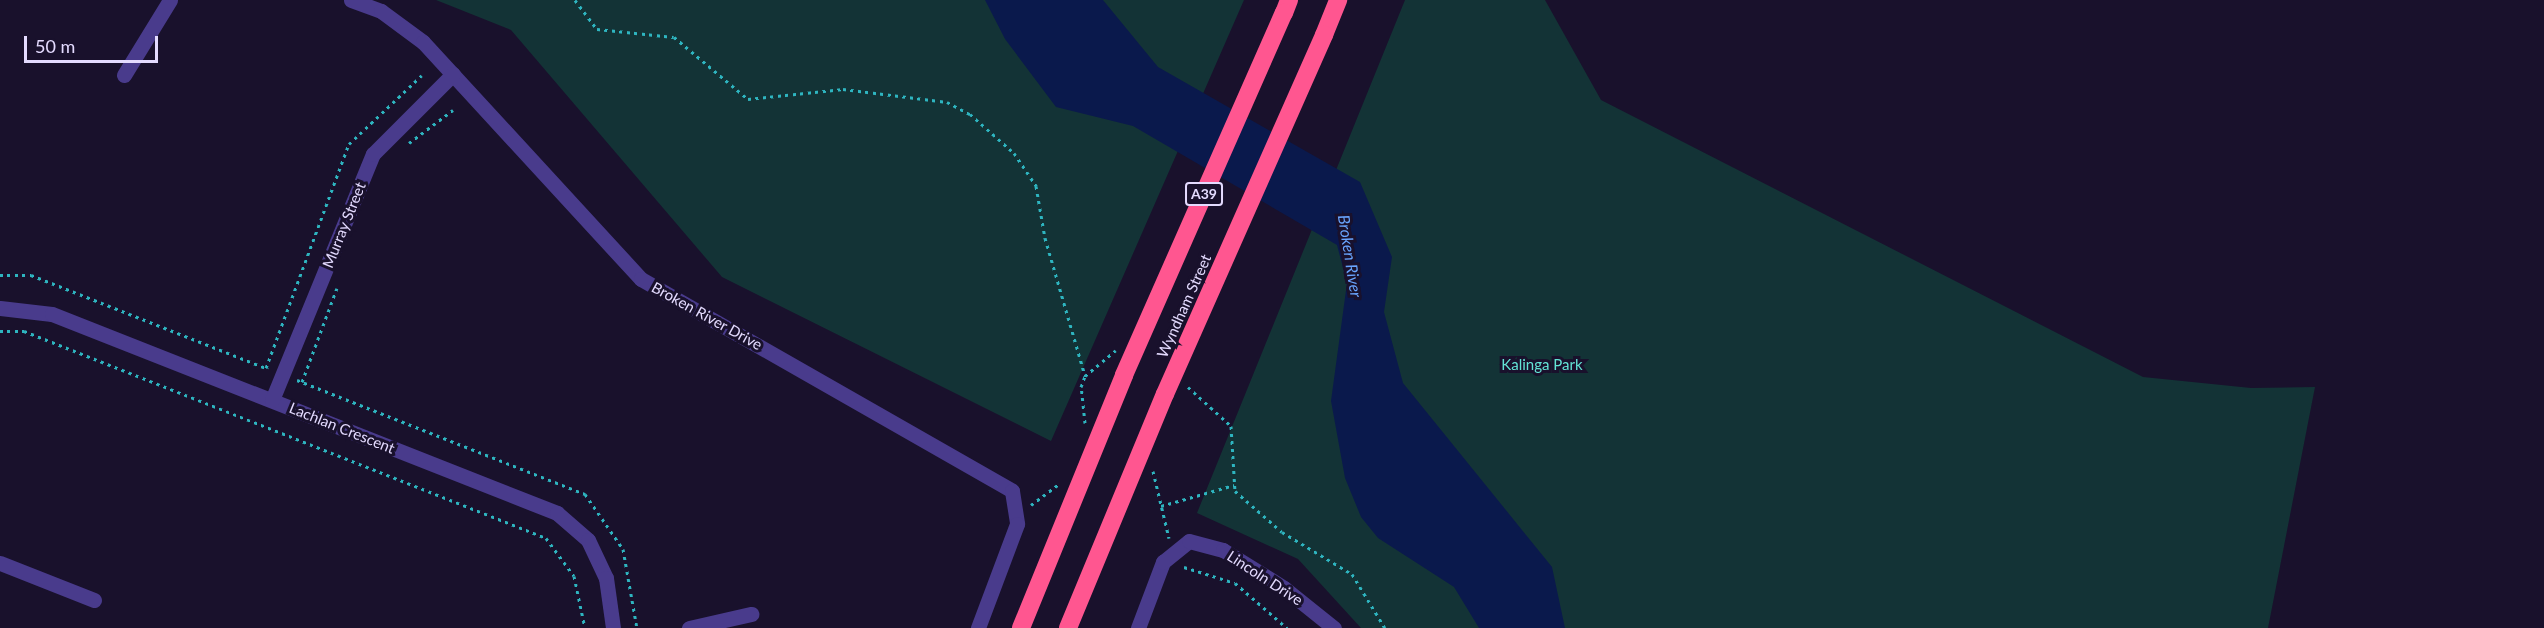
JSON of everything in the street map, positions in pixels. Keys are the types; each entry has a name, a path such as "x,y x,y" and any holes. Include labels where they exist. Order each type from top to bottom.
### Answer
{"highway":[{"name":"Wyndham Street","path":"1068,628 1165,394 1338,0"},
{"name":"Wyndham Street","path":"1022,628 1124,375 1287,6"}],"street":[{"path":"123,75 170,0"},
{"name":"Broken River Drive","path":"351,0 399,21 453,74 641,279 1004,484 1019,512"},
{"name":"Murray Street","path":"272,400 373,154 453,74"},
{"name":"Lachlan Crescent","path":"0,308 52,314 557,513 588,540 606,578 613,628"},
{"path":"978,628 1019,512"},
{"name":"Lincoln Drive","path":"1173,559 1189,541 1223,550 1284,588 1334,628"},
{"path":"1137,628 1163,562 1173,559"},
{"path":"0,563 93,600"},
{"path":"690,628 751,614"}],"path":[{"path":"575,0 597,29 674,37 748,99 843,89 947,102 970,114 1014,153 1036,186 1045,238 1085,376 1081,434"},
{"path":"402,148 453,110"},
{"path":"0,275 31,276 585,494 624,549 637,628"},
{"path":"302,382 340,283"},
{"path":"0,331 24,332 546,538 574,576 585,628"},
{"path":"1085,376 1113,349 1122,353"},
{"path":"1186,385 1231,426 1235,491 1282,532 1352,574 1385,628"},
{"path":"1154,465 1173,559 1235,583 1287,628"},
{"path":"1019,512 1051,492 1063,476"},
{"path":"1161,506 1235,485"}],"green space":[{"path":"436,0 1244,0 1051,441 722,277 511,30"},
{"name":"Kalinga Park","path":"1405,0 1545,0 1601,100 2143,377 2251,388 2315,387 2268,628 1361,628 1298,559 1197,513"}],"water":[{"name":"Broken River","path":"985,0 1103,0 1158,67 1360,182 1392,257 1384,312 1403,383 1552,567 1565,628 1479,628 1454,587 1378,538 1361,517 1345,478 1331,401 1347,283 1337,245 1133,126 1056,107 1005,39"}]}
